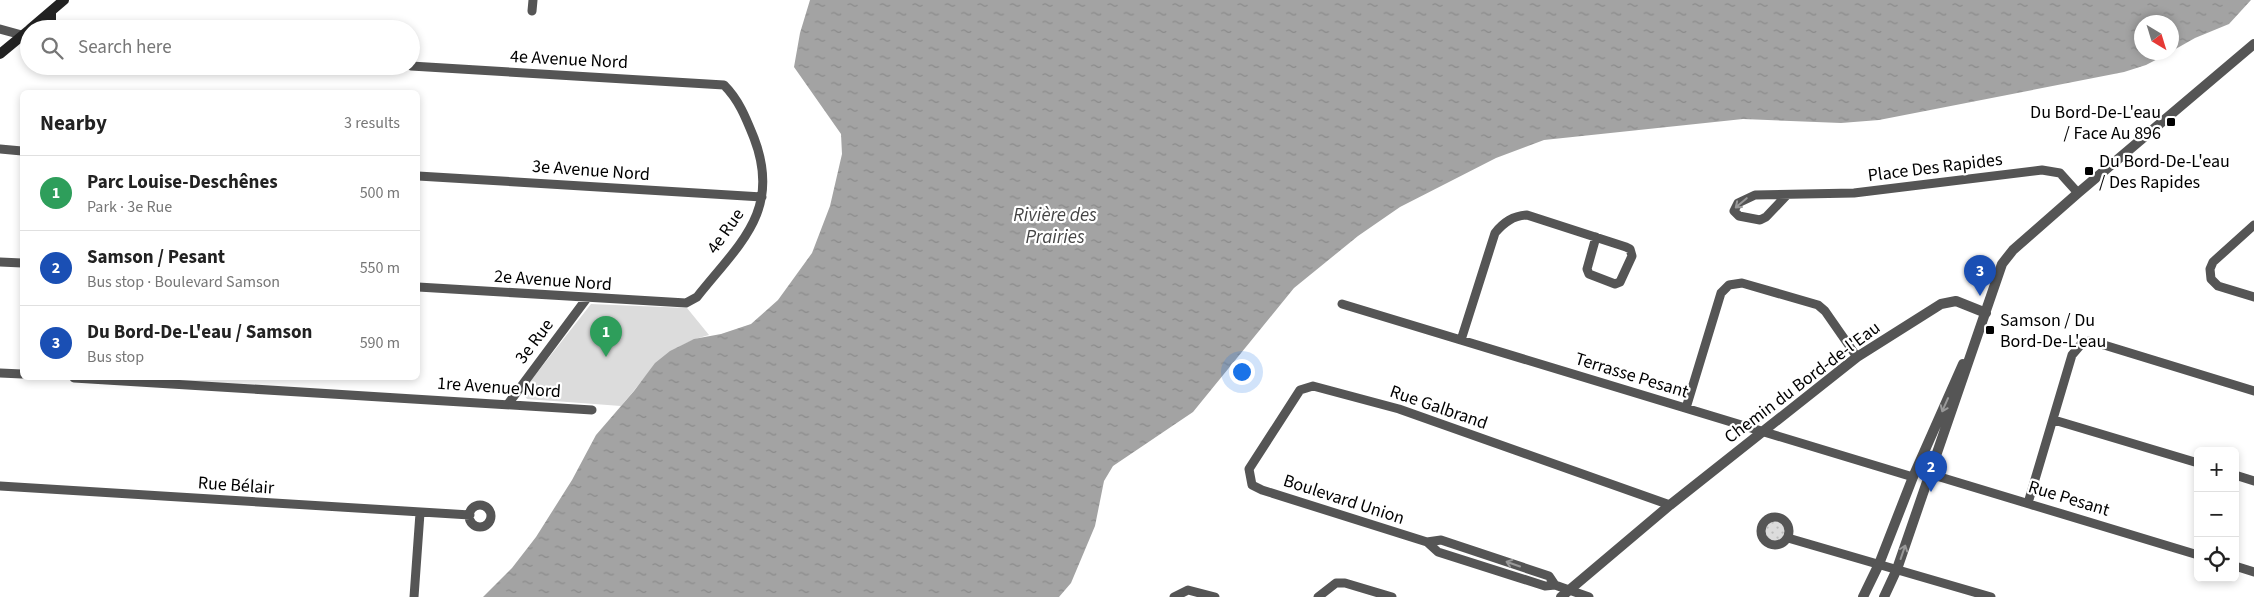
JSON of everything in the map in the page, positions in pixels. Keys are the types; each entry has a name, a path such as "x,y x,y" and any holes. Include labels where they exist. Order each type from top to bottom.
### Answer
{"main road":[{"path":"42,20 64,0"},
{"path":"51,20 52,11"},
{"path":"0,54 20,38"}],"street":[{"path":"532,11 534,0"},
{"path":"0,29 20,31"},
{"path":"1884,597 1897,569 2002,264 2013,250 2078,193 2254,44"},
{"name":"4e Avenue Nord","path":"420,67 724,85"},
{"name":"4e Rue","path":"686,303 696,296 751,229 758,215 762,197 764,183 761,158 736,97 724,85"},
{"path":"0,149 20,150"},
{"name":"Place Des Rapides","path":"1787,195 1766,217 1760,220 1739,216 1734,211 1738,203 1755,195 1854,193 2042,170 2060,173 2078,193"},
{"name":"3e Avenue Nord","path":"420,176 762,197"},
{"path":"1461,340 1495,233 1504,223 1519,216 1528,216 1596,237 1630,249 1632,256 1620,282 1615,284 1588,274 1587,269 1596,237"},
{"path":"2254,225 2213,262 2210,269 2211,279 2218,286 2254,297"},
{"path":"0,262 20,263"},
{"path":"1686,408 1721,293 1729,285 1742,283 1818,305 1825,311 1857,357"},
{"name":"2e Avenue Nord","path":"420,288 686,303"},
{"name":"3e Rue","path":"508,404 587,298"},
{"name":"Chemin du Bord-de-l'Eau","path":"1566,594 1670,505 1857,357 1941,304 1956,301 1986,313"},
{"name":"Terrasse Pesant","path":"1342,304 1913,477"},
{"path":"1863,597 1879,564 1913,477 1986,313"},
{"path":"2028,503 2072,355 2083,342 2091,341 2254,390"},
{"path":"0,373 20,374"},
{"name":"1re Avenue Nord","path":"107,380 592,410"},
{"name":"Rue Galbrand","path":"1252,485 1248,469 1300,390 1313,386 1399,409 1670,505"},
{"path":"2054,420 2194,462"},
{"name":"Rue Pesant","path":"1930,474 2194,553"},
{"path":"2239,476 2254,481"},
{"name":"Boulevard Union","path":"1252,485 1262,490 1427,542 1438,552 1545,586 1555,585 1566,594 1589,597"},
{"name":"Rue Bélair","path":"0,486 470,516"},
{"path":"414,597 420,513"},
{"path":"1788,538 1991,597"},
{"path":"2239,567 2254,572"},
{"path":"1318,597 1336,583 1345,583 1392,597"},
{"path":"1178,596 1188,590 1215,597"}],"shaded area":[{"path":"591,304 687,308 709,335 692,340 658,362 621,406 527,399 524,395 525,388"},
{"path":"1775,517 1785,521 1789,531 1785,541 1775,545 1765,541 1761,531 1765,521"}],"water":[{"name":"Rivière des Prairies","path":"810,0 2251,0 2229,24 2195,38 2179,47 2179,15 2134,15 2134,60 2156,60 2124,72 1879,120 1841,123 1743,119 1544,140 1496,158 1400,207 1358,236 1294,288 1193,412 1113,466 1104,481 1095,526 1071,583 1059,597 483,597 512,568 536,537 572,480 596,435 634,391 655,363 670,351 694,339 721,334 751,324 778,300 812,253 830,206 842,154 841,134 794,67 800,33"}],"place":[{"name":"Du Bord-De-L'eau / Face Au 896","path":"2171,122"},
{"name":"Du Bord-De-L'eau / Des Rapides","path":"2089,171"},
{"name":"Du Bord-De-L'eau / Samson","path":"1980,296"},
{"name":"Samson / Du Bord-De-L'eau","path":"1990,330"},
{"name":"Parc Louise-Deschênes","path":"606,357"},
{"name":"Samson / Pesant","path":"1931,492"}]}
